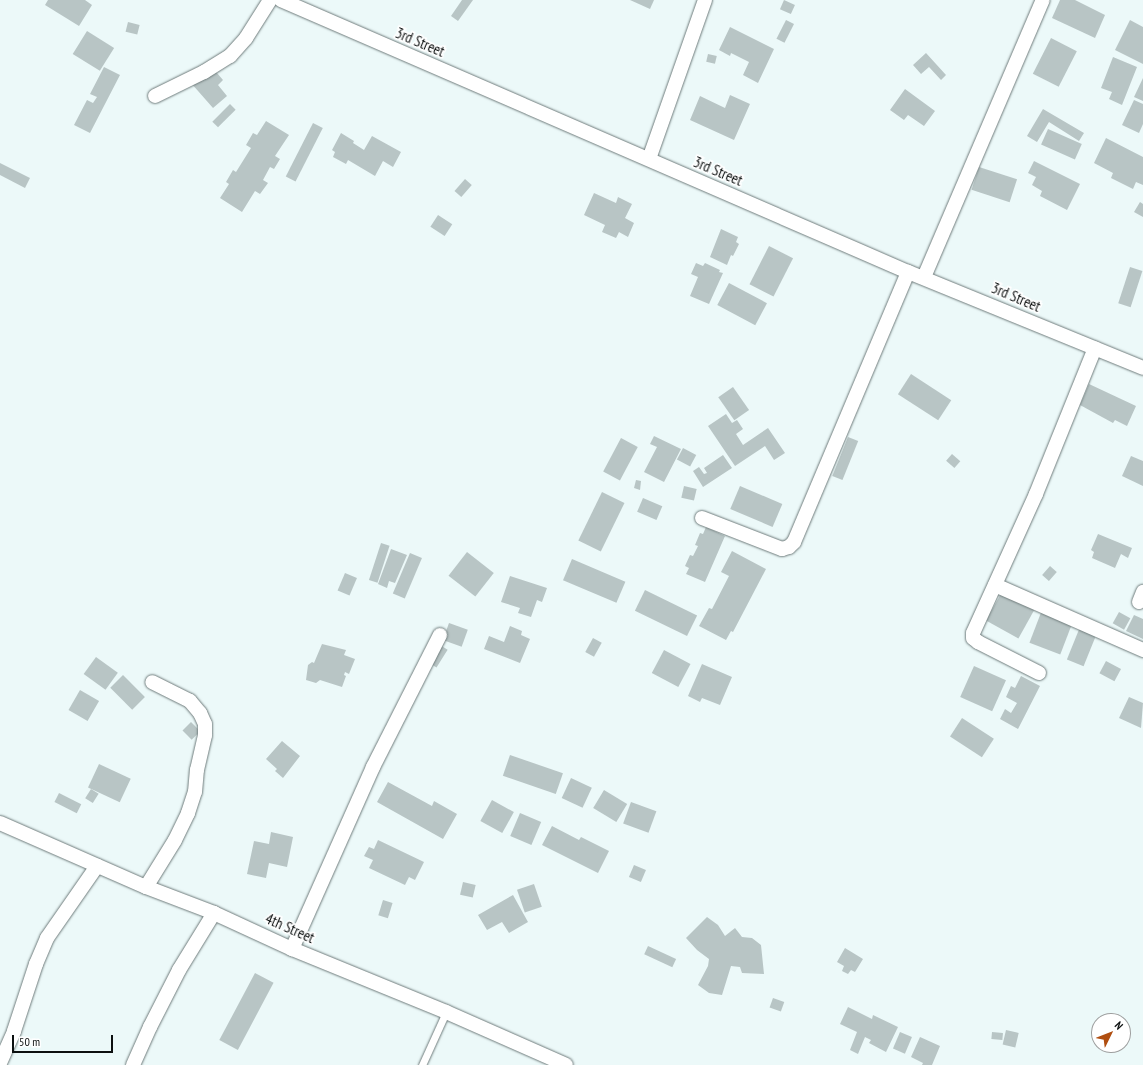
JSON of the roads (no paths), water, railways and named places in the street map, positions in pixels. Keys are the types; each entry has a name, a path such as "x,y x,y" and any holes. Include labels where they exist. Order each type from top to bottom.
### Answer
{"street":[{"path":"155,96 204,72 230,56 246,38 270,0"},
{"name":"3rd Street","path":"281,0 908,272 924,277 1143,368"},
{"path":"649,159 705,0"},
{"path":"924,277 1043,0"},
{"path":"702,518 782,549 789,547 794,542 908,272"},
{"path":"1039,673 978,642 973,638 973,633 1036,494 1095,348"},
{"path":"995,586 1143,650"},
{"path":"292,949 373,767 440,635"},
{"path":"146,887 175,840 188,813 195,792 197,770 205,736 205,724 200,713 190,700 152,682"},
{"name":"4th Street","path":"0,823 146,887 214,913 292,949 446,1012 566,1065"},
{"path":"0,1063 14,1031 36,964 47,938 97,866"},
{"path":"133,1065 150,1027 179,970 214,913"}],"lane":[{"path":"422,1065 446,1012"}]}
